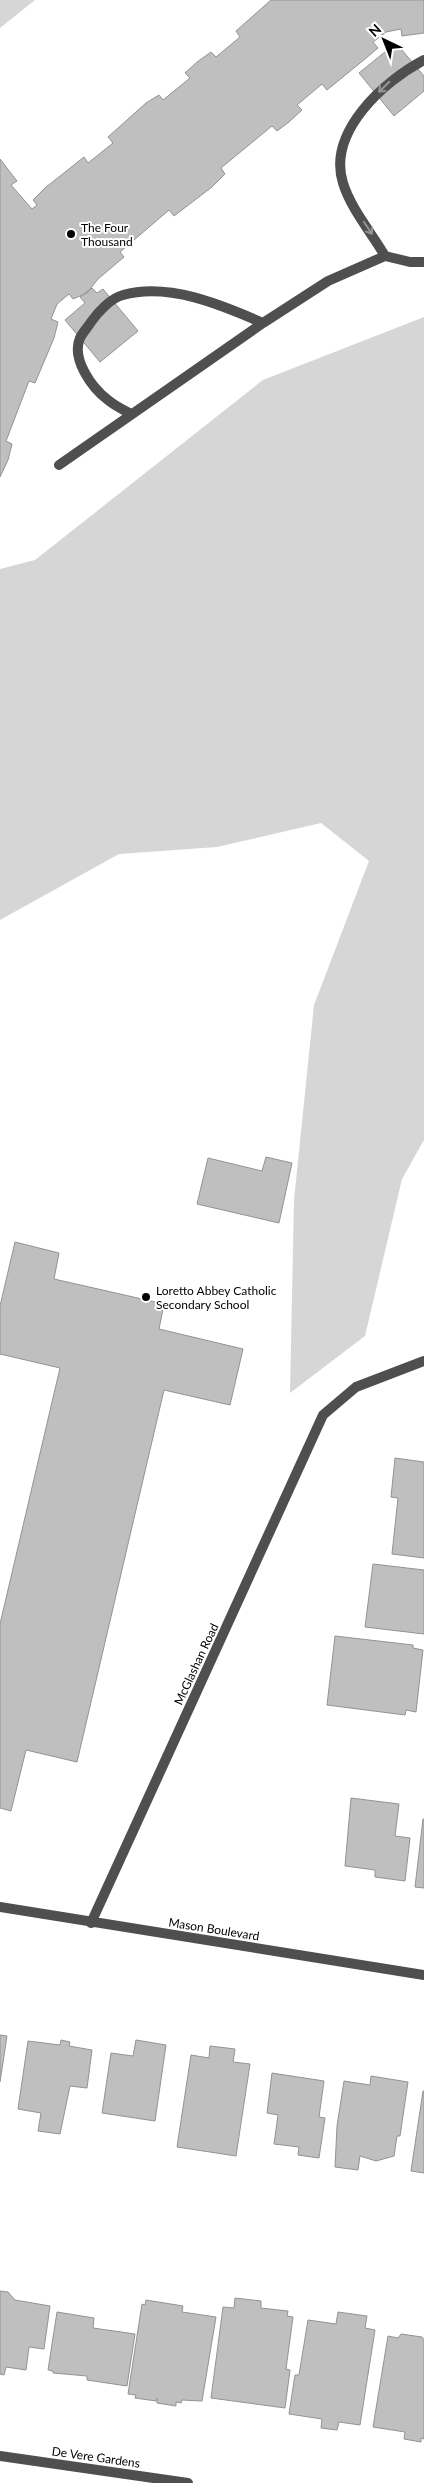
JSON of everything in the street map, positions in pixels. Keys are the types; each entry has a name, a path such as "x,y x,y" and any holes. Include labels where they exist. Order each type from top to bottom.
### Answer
{"street":[{"path":"386,256 354,207 343,182 340,163 344,141 362,112 386,84 424,60"},
{"path":"59,466 263,323 328,281 386,256 410,262 424,262"},
{"path":"131,414 107,400 94,386 88,378 79,356 80,339 98,312 121,295 140,292 192,296 212,301 263,323"},
{"name":"McGlashan Road","path":"91,1923 323,1415 356,1387 424,1362"},
{"name":"Mason Boulevard","path":"0,1907 424,1975"},
{"name":"De Vere Gardens","path":"0,2456 188,2483"}],"shaded area":[{"path":"0,0 35,0 0,28"},
{"path":"424,317 424,1140 402,1179 365,1336 290,1393 294,1200 314,1005 369,861 321,823 217,847 119,854 0,920 0,569 35,560 263,380"}],"building":[{"name":"The Four Thousand","path":"271,0 424,0 424,33 402,36 401,29 386,32 373,42 378,48 365,59 327,90 322,84 297,105 302,110 289,122 277,131 272,126 221,168 225,174 212,187 174,216 169,210 120,252 124,257 98,279 87,293 73,299 69,294 57,304 51,319 58,322 54,338 35,383 29,381 6,441 12,444 8,460 0,477 0,159 17,181 11,185 32,209 37,205 33,200 45,188 84,157 88,163 113,143 108,137 146,103 159,95 163,100 190,78 185,73 197,62 211,52 216,57 240,37 236,31"},
{"path":"396,43 424,76 424,91 394,116 359,73"},
{"path":"92,288 97,293 103,289 138,331 100,362 65,320 85,303 80,297"},
{"path":"266,1157 292,1163 279,1223 197,1204 208,1158 262,1171"},
{"path":"15,1242 59,1253 54,1279 164,1304 159,1329 243,1349 230,1405 164,1390 77,1762 26,1750 11,1811 0,1808 0,1624 60,1368 0,1354 0,1306"},
{"path":"395,1458 424,1462 424,1558 392,1554 398,1498 391,1497"},
{"path":"373,1564 424,1570 424,1634 365,1627"},
{"path":"335,1636 413,1645 413,1648 423,1650 416,1712 406,1710 405,1715 327,1705"},
{"path":"351,1798 399,1804 395,1836 410,1838 405,1881 375,1877 375,1870 345,1866"},
{"path":"424,1819 424,1888 415,1887"},
{"path":"0,2035 7,2036 0,2082"},
{"path":"61,2040 70,2042 69,2046 92,2050 87,2088 70,2086 60,2134 38,2131 41,2113 18,2109 28,2041 60,2045"},
{"path":"136,2040 166,2045 155,2121 102,2113 111,2053 133,2056"},
{"path":"210,2046 235,2049 233,2062 250,2064 236,2156 177,2147 191,2055 209,2058"},
{"path":"272,2073 324,2081 319,2117 325,2118 319,2158 298,2155 299,2147 274,2144 278,2115 267,2113"},
{"path":"371,2076 408,2082 400,2136 397,2136 394,2156 376,2161 360,2156 358,2170 335,2167 337,2126 344,2081 370,2085"},
{"path":"424,2091 424,2173 411,2171"},
{"path":"0,2291 8,2292 15,2300 50,2306 44,2349 29,2347 26,2370 6,2367 4,2375 0,2374"},
{"path":"235,2298 261,2301 261,2308 288,2311 287,2316 293,2317 286,2369 290,2370 285,2408 211,2398 223,2307 234,2308"},
{"path":"146,2300 183,2306 182,2312 216,2317 202,2401 182,2400 181,2403 176,2402 176,2406 157,2403 157,2398 156,2401 135,2398 136,2395 128,2394 142,2304 145,2305"},
{"path":"57,2312 94,2318 93,2328 135,2334 127,2386 87,2380 87,2376 53,2373 53,2371 48,2370"},
{"path":"338,2312 367,2316 365,2328 375,2330 360,2425 339,2422 337,2430 321,2428 322,2419 289,2414 295,2375 299,2375 308,2320 336,2324"},
{"path":"401,2334 422,2337 424,2340 424,2439 421,2438 421,2442 404,2439 405,2432 373,2427 388,2336 398,2338"}],"place":[{"name":"The Four Thousand","path":"71,234"},
{"name":"Loretto Abbey Catholic Secondary School","path":"146,1297"}]}
